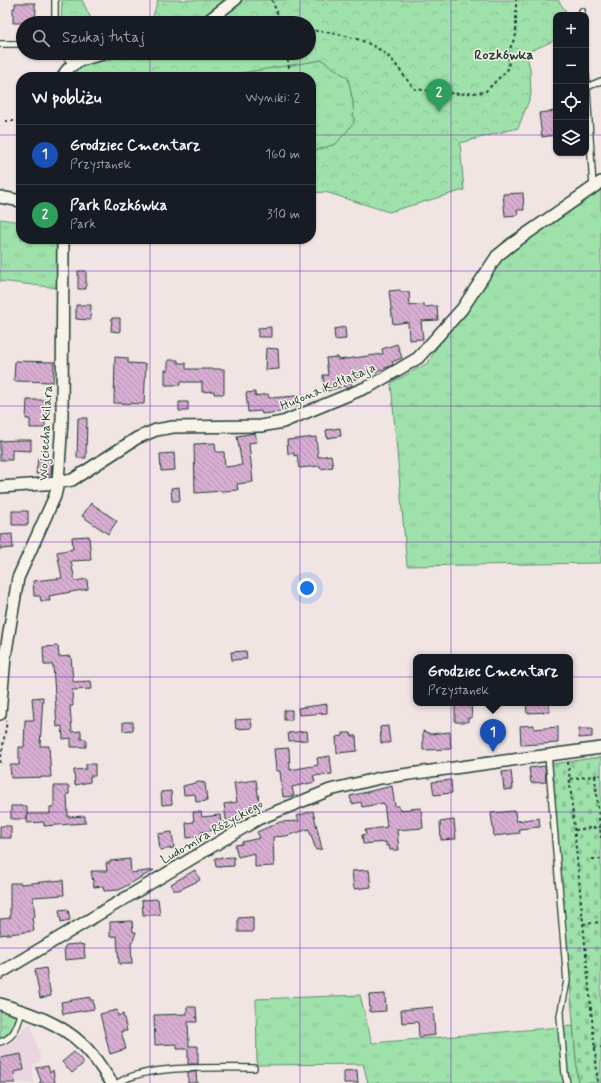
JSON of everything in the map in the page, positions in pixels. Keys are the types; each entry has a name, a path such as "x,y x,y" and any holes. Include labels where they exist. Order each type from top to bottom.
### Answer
{"street":[{"path":"214,16 235,0"},
{"path":"65,72 72,64 85,60"},
{"name":"Hugona Kołłątaja","path":"0,487 58,483 72,480 137,438 156,430 173,427 261,426 283,422 372,385 418,358 462,310 497,256 597,185"},
{"path":"0,197 16,201"},
{"name":"Wojciecha Kilara","path":"4,717 5,657 18,578 55,496 58,483 62,419 63,244"},
{"name":"Ludomira Różyckiego","path":"0,973 258,819 330,790 380,778 601,748"},
{"path":"0,1004 37,1016 62,1028 83,1044 112,1083"}],"lane":[{"path":"55,0 55,16"},
{"path":"0,44 16,44"},
{"path":"69,60 72,64"},
{"path":"589,86 601,81"},
{"path":"589,107 597,185"},
{"path":"548,755 567,981 560,1016 564,1074 567,1083"},
{"path":"0,1042 12,1036 17,1027 22,1011"},
{"path":"118,1083 132,1077 163,1070 254,1068"}],"path":[{"path":"272,0 278,16"},
{"path":"316,31 339,33 374,47 391,59 415,88 459,94 485,92 509,68 508,54 516,35 516,0"},
{"path":"288,60 289,68"},
{"path":"5,121 16,121"},
{"path":"0,763 4,717"},
{"path":"568,759 598,1083"},
{"path":"570,779 601,775"},
{"path":"595,776 601,838"},
{"path":"575,830 601,827"},
{"path":"592,859 601,859"},
{"path":"583,924 601,922"},
{"path":"594,1048 601,1047"}],"shaded area":[{"path":"31,1023 41,1061 33,1065 34,1083 0,1083 0,1046 13,1042 23,1029"}],"green space":[{"path":"62,0 82,0 90,16 61,16"},
{"path":"158,0 558,0 565,12 553,12 553,41 526,53 530,68 531,95 518,128 460,143 464,190 389,212 325,192 316,193 316,150 336,144 354,123 353,101 348,78 322,60 247,72 71,72 76,66 73,60 316,60 316,16 153,16"},
{"path":"322,60 348,78 353,101 354,123 336,144 316,150 316,72 247,72"},
{"path":"601,177 601,563 407,566 391,383 428,363 473,282 505,240"},
{"path":"0,219 16,221 16,244 58,244 58,288 0,281"},
{"path":"601,757 601,1083 578,1083 552,764"},
{"path":"360,995 372,1043 573,1026 578,1083 368,1083 363,1064 257,1065 256,999"},
{"path":"0,1009 14,1013 17,1019 11,1032 0,1040"}],"building":[{"path":"15,3 35,3 36,16 16,16 16,23 13,23 13,8 15,8"},
{"path":"553,111 553,135 542,137 539,113"},
{"path":"523,193 524,210 517,210 518,215 505,216 503,194"},
{"path":"78,271 86,271 86,289 78,289"},
{"path":"400,290 401,292 409,292 410,306 424,304 424,307 437,306 438,320 421,321 423,339 409,340 408,322 393,324 389,291"},
{"path":"76,305 91,305 90,320 76,319"},
{"path":"112,318 120,318 120,332 111,331"},
{"path":"271,327 271,337 258,337 258,328"},
{"path":"345,327 346,339 335,340 334,329"},
{"path":"397,344 402,358 392,362 393,365 372,373 356,376 356,379 351,381 352,386 347,388 344,386 324,392 323,375 328,375 326,358 338,357 338,360 383,354 382,349"},
{"path":"266,348 278,349 279,369 265,370"},
{"path":"115,357 128,358 128,363 146,364 144,404 114,403"},
{"path":"168,360 178,360 178,363 186,363 186,369 224,369 224,394 214,394 214,391 202,392 202,382 180,382 180,385 165,385 165,370 168,370"},
{"path":"15,361 54,362 53,382 14,381"},
{"path":"255,392 255,396 268,394 269,398 296,396 297,404 280,412 262,414 261,411 248,412 246,393"},
{"path":"27,400 48,400 48,419 45,419 45,428 30,428 30,419 26,419"},
{"path":"179,402 188,402 188,411 179,411"},
{"path":"78,418 87,418 86,458 77,458"},
{"path":"340,428 341,436 327,438 326,430"},
{"path":"255,433 257,442 249,443 253,482 237,484 238,490 195,493 194,444 215,443 216,452 224,452 225,467 242,465 237,436"},
{"path":"316,437 318,457 331,455 333,467 321,469 320,466 299,468 297,455 294,456 294,453 288,454 287,440"},
{"path":"31,440 31,451 12,450 12,460 0,460 0,441"},
{"path":"174,453 175,470 161,471 160,454"},
{"path":"38,458 52,459 51,475 36,474"},
{"path":"179,487 180,501 172,501 171,488"},
{"path":"91,503 117,521 108,534 82,516"},
{"path":"12,511 28,511 28,525 12,525"},
{"path":"12,534 13,548 0,549 0,535"},
{"path":"89,536 91,560 71,561 75,581 87,579 88,589 49,596 50,601 41,601 40,596 34,596 33,581 62,578 57,552 73,549 72,537"},
{"path":"58,646 59,657 71,656 73,682 91,681 92,689 72,690 73,706 70,706 72,732 81,731 81,739 86,739 86,747 71,747 71,738 63,739 62,726 57,727 53,665 44,665 43,647"},
{"path":"246,651 247,659 232,660 231,652"},
{"path":"43,697 40,746 49,746 51,777 11,778 10,765 19,765 19,747 24,747 25,720 34,720 32,698"},
{"path":"327,704 327,713 299,715 298,708"},
{"path":"455,706 471,706 472,718 468,718 468,722 455,722"},
{"path":"526,706 549,706 550,712 527,713"},
{"path":"284,710 292,710 292,720 284,720"},
{"path":"251,719 252,728 236,729 235,720"},
{"path":"123,722 133,722 133,730 123,731"},
{"path":"534,725 534,729 558,727 558,743 521,745 520,726"},
{"path":"388,726 390,743 381,743 380,727"},
{"path":"579,729 592,729 592,737 579,738"},
{"path":"307,731 308,740 289,741 288,733"},
{"path":"423,731 431,734 450,732 451,749 423,750"},
{"path":"343,733 351,733 352,736 356,736 357,751 337,753 336,737 343,736"},
{"path":"289,748 290,770 318,765 317,758 330,756 332,774 313,776 315,782 292,787 294,796 283,797 280,771 276,771 274,749"},
{"path":"86,764 95,764 95,776 90,776 90,782 75,785 74,770 86,769"},
{"path":"545,766 546,782 531,783 529,768"},
{"path":"511,771 513,789 504,790 502,772"},
{"path":"256,780 260,809 241,812 242,818 226,820 224,804 237,802 234,783"},
{"path":"451,780 452,793 434,795 432,782"},
{"path":"199,782 205,783 207,801 196,802 195,794 184,795 183,786"},
{"path":"54,786 69,786 69,794 67,794 68,817 85,816 85,823 44,826 44,822 27,823 27,814 50,814 50,807 54,807"},
{"path":"392,786 395,806 399,806 399,810 421,808 423,828 397,830 399,850 390,850 389,846 386,846 386,842 363,844 362,835 366,834 365,830 387,827 384,803 362,807 361,802 352,804 350,796"},
{"path":"171,791 172,804 162,805 161,792"},
{"path":"11,806 27,806 27,819 11,819"},
{"path":"313,811 322,849 316,850 309,829 286,836 273,837 274,866 255,867 255,853 238,857 235,845 260,838 257,832 280,822 299,821 297,816"},
{"path":"515,811 516,821 539,818 540,827 519,829 520,833 494,836 491,813"},
{"path":"193,812 201,812 202,817 220,815 222,829 201,832 202,836 187,838 186,823 194,822"},
{"path":"454,820 456,839 441,840 440,822"},
{"path":"0,826 11,826 11,838 0,838"},
{"path":"172,832 174,848 160,850 158,834"},
{"path":"234,857 234,866 216,867 215,858"},
{"path":"130,859 131,873 154,870 119,890 104,891 103,886 94,887 91,871 107,871 106,863 110,863 110,861"},
{"path":"195,870 200,880 179,890 173,890 171,884"},
{"path":"369,870 371,887 354,889 352,871"},
{"path":"63,880 64,895 33,897 35,917 32,917 34,931 0,935 0,919 10,918 10,883 21,884"},
{"path":"158,899 160,915 143,915 142,900"},
{"path":"68,909 70,920 61,922 59,910"},
{"path":"253,917 253,932 238,932 238,918"},
{"path":"132,921 133,932 136,932 133,941 131,942 132,964 119,964 117,936 110,937 110,922"},
{"path":"66,945 84,945 85,958 65,960 64,948"},
{"path":"46,968 51,996 40,998 35,970"},
{"path":"385,994 386,1011 370,1012 369,995"},
{"path":"90,997 90,1000 93,1000 94,1009 63,1014 61,1002"},
{"path":"187,1007 196,1007 197,1022 188,1022 189,1046 198,1046 198,1064 188,1064 188,1049 177,1049 177,1044 155,1045 154,1015 187,1014"},
{"path":"433,1007 435,1035 419,1037 418,1022 402,1023 401,1010"},
{"path":"117,1010 118,1016 123,1014 127,1031 121,1031 126,1049 110,1054 100,1014"},
{"path":"74,1052 84,1063 72,1073 62,1062"},
{"path":"21,1054 24,1070 14,1072 15,1083 0,1083 0,1058"},
{"path":"48,1066 50,1073 53,1070 55,1083 39,1083 41,1081 36,1068"},
{"path":"357,1070 358,1083 344,1083 344,1071"},
{"path":"188,1072 196,1072 197,1083 188,1083"}],"place":[{"name":"Park Rozkówka","path":"439,112"},
{"name":"Grodziec Cmentarz","path":"493,752"}],"district":[{"name":"Rozkówka","path":"504,55"}]}
